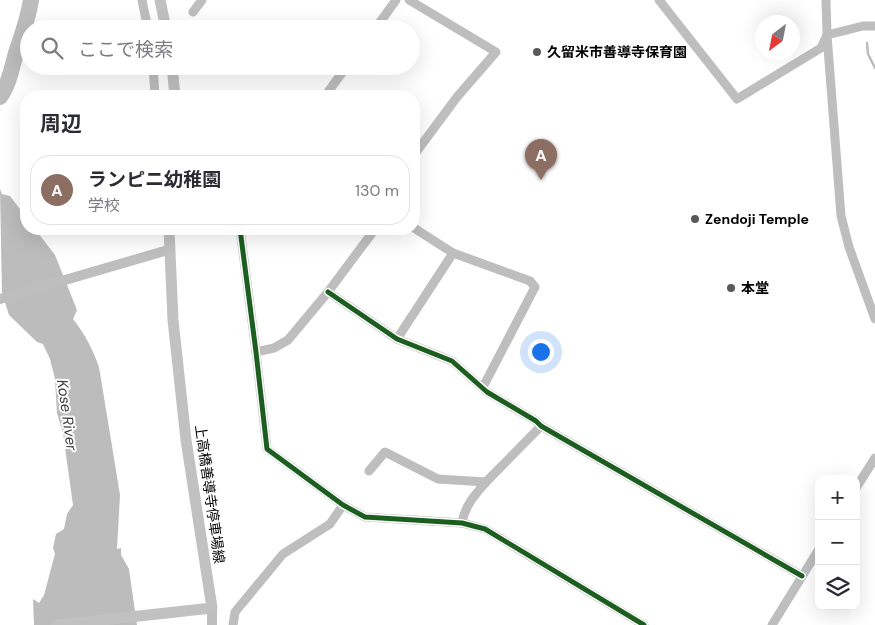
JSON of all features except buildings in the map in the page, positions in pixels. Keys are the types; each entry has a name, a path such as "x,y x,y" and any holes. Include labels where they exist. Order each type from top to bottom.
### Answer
{"main road":[{"path":"160,0 164,20"},
{"path":"173,75 174,90"},
{"name":"上高橋善導寺停車場線","path":"169,235 173,320 186,440 212,608"},
{"path":"57,625 212,608"}],"street":[{"path":"142,0 146,20"},
{"path":"193,12 202,0"},
{"path":"382,20 396,0"},
{"path":"409,0 496,52 457,97 420,147"},
{"path":"658,0 737,99 820,48 827,35 863,26 875,26"},
{"path":"826,0 841,216 863,289 875,319"},
{"path":"154,75 155,90"},
{"path":"329,90 340,75"},
{"path":"420,232 453,253 530,281 535,287 483,387"},
{"path":"241,235 267,449 343,505 365,517 462,523 485,529 644,625"},
{"path":"256,352 274,348 288,340 328,292 371,235"},
{"path":"0,299 168,250"},
{"path":"397,339 453,253"},
{"path":"328,292 397,339 452,361 487,392 536,421 541,426 802,576"},
{"path":"462,523 470,500 541,426"},
{"path":"368,471 385,452 438,479 486,482"},
{"path":"860,482 875,458"},
{"path":"233,625 235,612 283,554 330,524 343,505"},
{"path":"772,625 815,555"},
{"path":"212,608 212,625"}],"water":[{"name":"Kose River","path":"0,189 2,194 10,196 20,209 20,235 40,235 55,255 77,310 73,319 88,342 99,367 120,495 117,549 121,548 121,555 129,569 137,625 34,625 33,599 39,603 44,595 55,554 53,548 56,534 64,529 67,514 73,505 63,433 57,413 55,379 50,359 43,344 37,342 9,315 2,293"}],"waterway":[{"path":"27,20 31,0"},
{"path":"0,97 10,76 20,41"},
{"path":"867,43 868,54 875,68"}],"cycle path":[{"path":"241,235 267,449 343,505 365,517 462,523 485,529 644,625"},
{"path":"328,292 397,339 452,361 487,392 536,421 541,426 802,576"}],"place":[{"name":"久留米市善導寺保育園","path":"537,52"},
{"name":"ランピニ幼稚園","path":"541,180"},
{"name":"Zendoji Temple","path":"695,219"},
{"name":"本堂","path":"731,288"}]}
